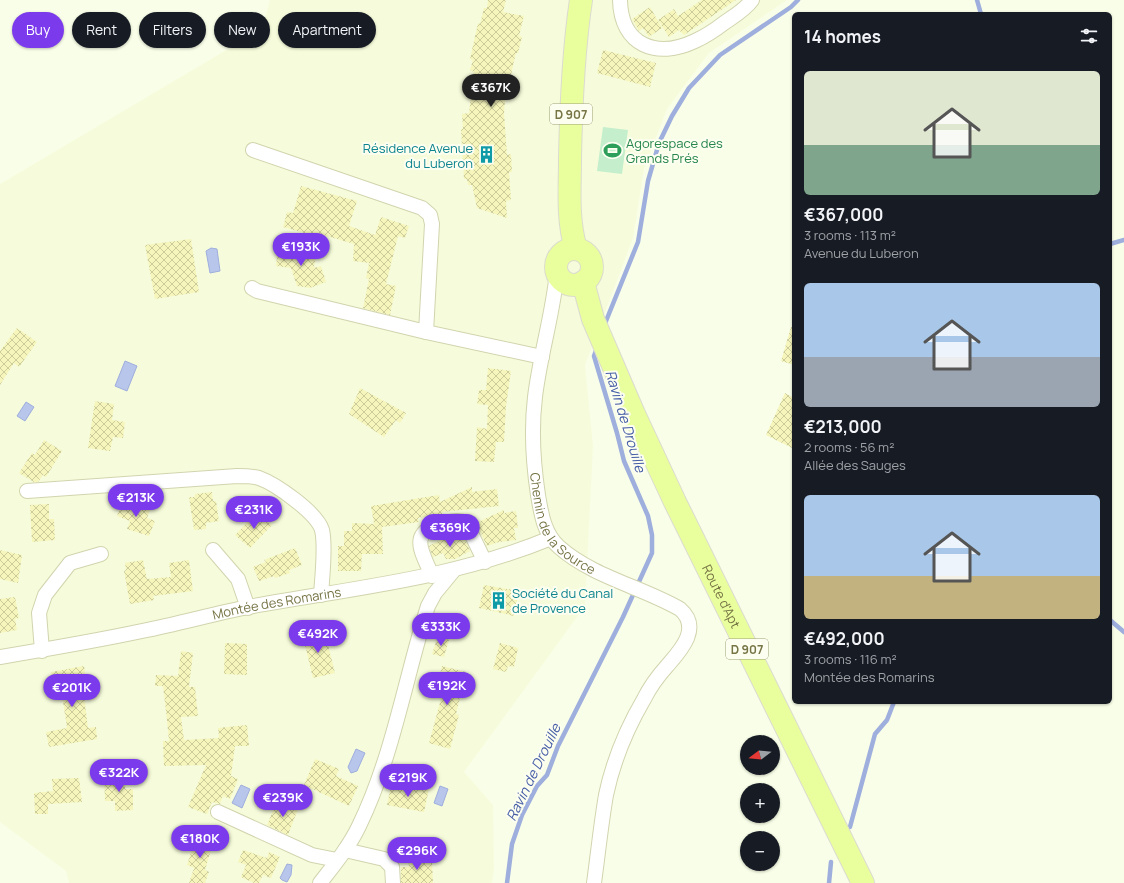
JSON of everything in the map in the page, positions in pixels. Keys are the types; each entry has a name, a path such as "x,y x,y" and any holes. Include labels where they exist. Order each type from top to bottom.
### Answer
{"main road":[{"name":"D 907","path":"570,243 571,97 581,0"},
{"path":"570,243 582,251 591,261 590,275 566,283 558,260 570,243"},
{"name":"Route d'Apt","path":"566,283 590,313 606,354 675,502 863,883"}],"street":[{"path":"620,0 621,18 628,33 634,39 646,45 666,48 686,45 708,34 742,11 752,0"},
{"path":"253,150 422,208 427,212 432,224 426,332"},
{"name":"Chemin de la Source","path":"566,283 542,356 535,405 533,435 534,470 541,514 551,538 565,552 602,573 670,603 685,614 690,628 683,648 646,696 630,726 612,771 606,795 594,883"},
{"path":"252,288 257,291 426,332 542,356"},
{"path":"27,491 237,476 258,478 274,485 311,514 320,524 323,535 321,595"},
{"path":"432,576 420,547 420,541 427,529 438,525 457,521 466,523 485,562"},
{"name":"Montée des Romarins","path":"0,657 42,651 146,631 248,608 432,576 485,562 551,538"},
{"path":"213,550 238,579 248,608"},
{"path":"42,651 39,613 45,595 70,563 101,554"},
{"path":"320,883 341,855 359,827 370,801 393,734 428,606 454,570"},
{"path":"218,812 312,855 341,855 384,859 392,867 393,883"}],"shaded area":[{"path":"270,0 787,0 709,53 667,109 644,169 633,238 585,365 593,446 585,606 464,772 493,805 494,868 492,883 69,883 66,871 0,822 0,184 230,48 270,48 270,12 267,12"},
{"name":"Agorespace des Grands Prés","path":"603,127 628,130 622,174 597,171"}],"water":[{"path":"211,248 217,249 220,271 210,273 206,251"},
{"path":"125,361 137,366 127,391 115,386"},
{"path":"26,402 34,407 25,421 17,416"},
{"path":"356,749 365,753 357,771 351,773 348,767"},
{"path":"241,785 250,789 242,808 232,803"},
{"path":"440,786 448,789 442,806 434,803"},
{"path":"287,864 292,865 291,875 287,882 280,878"}],"building":[{"path":"488,0 506,0 503,12 524,16 519,36 522,37 518,53 516,53 505,100 504,113 507,155 511,154 512,172 509,172 511,200 506,201 507,218 477,208 472,185 468,185 467,179 464,179 461,129 463,129 462,114 469,113 474,72 470,70 473,60 470,59 478,23 480,24 484,8 487,8"},
{"path":"702,0 736,0 684,35 679,30 669,37 658,20 674,9 678,16"},
{"path":"650,7 662,28 649,37 643,28 639,31 632,19"},
{"path":"603,50 656,63 650,87 597,73"},
{"path":"301,186 357,201 349,226 375,235 381,217 409,226 405,238 398,236 386,284 396,286 390,315 363,308 369,279 366,278 369,263 353,261 354,244 320,234 319,237 283,227 287,212 293,213"},
{"path":"191,239 199,292 155,299 145,245"},
{"path":"278,247 316,253 314,268 321,266 326,282 310,288 297,286 291,268 276,266"},
{"path":"791,327 792,327 792,364 781,361"},
{"path":"17,328 37,342 19,367 14,363 0,385 0,351"},
{"path":"488,368 511,371 506,406 504,442 496,442 494,462 475,461 477,427 487,429 488,405 477,404 479,390 486,390"},
{"path":"360,388 406,413 400,423 396,420 384,437 349,414"},
{"path":"785,393 792,397 792,448 766,435"},
{"path":"95,401 114,404 112,420 125,422 123,438 113,437 110,451 88,448"},
{"path":"44,440 62,451 46,477 43,475 38,482 34,482 19,473 32,453 35,455"},
{"path":"472,487 472,492 497,489 499,506 442,512 442,514 418,518 419,522 382,527 383,554 362,554 361,571 338,571 338,546 344,546 344,531 352,531 352,523 374,524 371,506 439,495 440,502"},
{"path":"212,492 213,501 216,501 219,521 206,523 206,529 194,530 189,497 195,497 195,494"},
{"path":"123,500 150,510 147,518 155,521 149,536 127,529 130,521 117,516"},
{"path":"49,504 49,519 54,519 55,540 32,542 30,505"},
{"path":"504,510 504,513 516,511 518,528 514,528 516,540 499,542 487,546 476,523"},
{"path":"257,512 272,525 250,548 235,535"},
{"path":"462,534 470,551 455,559 446,559 443,553 433,557 429,546 445,538 446,541"},
{"path":"295,548 302,565 289,570 290,573 259,581 253,567 266,562 264,560"},
{"path":"0,550 22,555 18,583 0,579"},
{"path":"143,560 147,579 171,577 169,563 189,560 193,591 153,596 154,600 130,604 124,571 126,570 125,563"},
{"name":"Société du Canal de Provence","path":"484,585 519,591 514,616 479,608"},
{"path":"15,597 19,618 15,619 17,630 0,633 0,599"},
{"path":"313,626 317,643 327,641 335,673 313,678 301,629"},
{"path":"438,636 449,640 444,657 432,654"},
{"path":"225,643 247,644 247,675 224,674"},
{"path":"500,643 518,648 514,667 508,666 506,672 493,669"},
{"path":"181,651 193,653 189,687 195,687 198,716 181,717 184,740 219,738 218,728 247,725 249,746 235,746 231,776 238,779 230,799 223,796 220,804 212,802 207,814 188,807 206,765 164,766 163,741 169,741 163,686 155,686 156,675 178,676"},
{"path":"84,666 87,687 83,688 88,728 96,727 97,739 49,747 46,732 67,728 61,688 53,689 51,672"},
{"path":"442,666 466,672 456,714 459,715 450,749 429,743 441,699 435,697"},
{"path":"315,759 339,769 336,776 358,786 349,806 304,785"},
{"path":"104,777 125,777 125,789 133,789 133,810 115,811 115,801 105,801"},
{"path":"79,778 82,802 48,804 48,814 35,814 34,793 53,791 52,779"},
{"path":"391,785 407,788 407,785 429,789 424,812 387,805"},
{"path":"277,801 298,809 288,835 267,825"},
{"path":"197,834 214,840 205,870 209,872 205,883 189,883 194,868 187,865"},
{"path":"243,850 267,858 269,852 280,857 271,878 263,875 259,883 254,883 241,877 246,865 238,862"},
{"path":"424,855 425,863 432,862 433,883 401,883 401,867 409,867 408,856"}],"waterway":[{"name":"Ravin de Drouille","path":"604,326 638,242 648,181 659,143 672,116 689,88 720,55 791,7 798,0"},
{"path":"977,0 980,12"},
{"path":"1112,243 1124,240"},
{"name":"Ravin de Drouille","path":"507,883 512,844 522,815 537,786 547,775 558,746 623,617 652,553 652,535 648,516 624,461 594,356 597,348"},
{"path":"1112,622 1124,632"},
{"path":"850,827 875,734 887,720 893,704"},
{"path":"829,883 831,862"}],"place":[{"name":"Agorespace des Grands Prés","path":"613,150"},
{"name":"Résidence Avenue du Luberon","path":"486,155"},
{"name":"Société du Canal de Provence","path":"499,600"}]}
